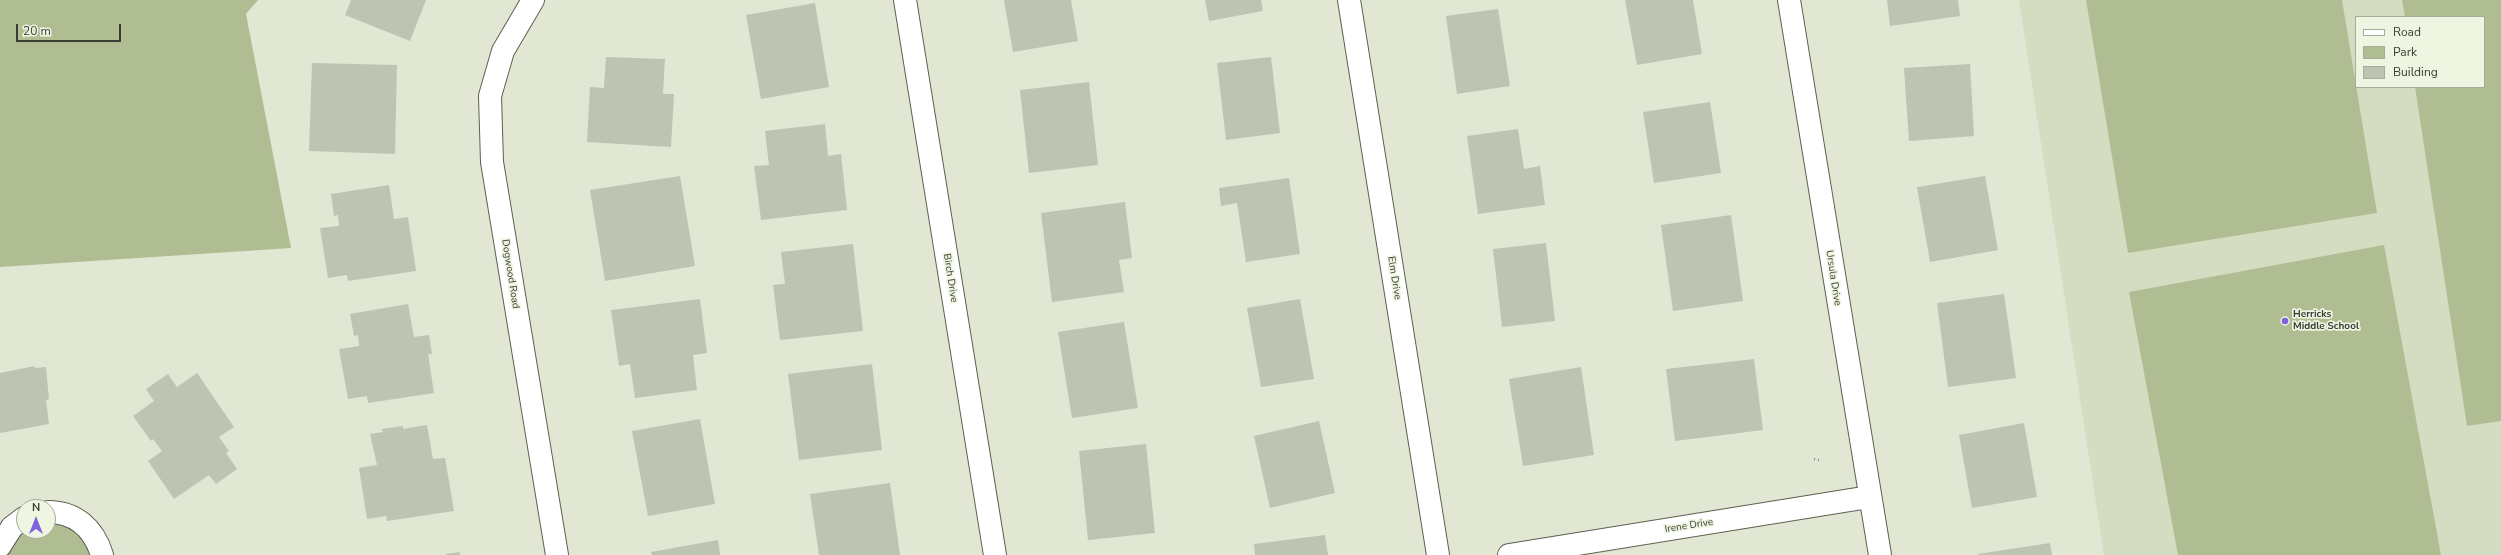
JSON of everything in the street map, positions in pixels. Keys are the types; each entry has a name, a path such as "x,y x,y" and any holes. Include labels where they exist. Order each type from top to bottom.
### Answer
{"street":[{"name":"Dogwood Road","path":"533,0 503,51 490,96 492,162 557,555"},
{"name":"Birch Drive","path":"905,0 995,555"},
{"name":"Elm Drive","path":"1349,0 1438,555"},
{"name":"Ursula Drive","path":"1789,0 1869,497 1880,555"},
{"name":"Irene Drive","path":"1509,555 1869,497"},
{"path":"56,512 76,518 84,525 98,542 102,555"},
{"path":"0,546 12,527 16,524"}],"path":[{"path":"1814,459 1819,460"}],"shaded area":[{"name":"Herricks Middle School","path":"2019,0 2501,0 2501,555 2104,555"}],"green space":[{"path":"0,0 258,0 246,14 291,248 0,267"},
{"path":"2086,0 2342,0 2355,79 2355,88 2356,88 2377,213 2128,253"},
{"path":"2402,0 2501,0 2501,421 2467,426 2415,88 2485,88 2485,16 2405,16"},
{"path":"2384,245 2441,555 2178,555 2129,292"},
{"path":"56,512 60,512 102,555 0,555 0,546 16,536 16,539 56,539"}],"building":[{"path":"351,0 426,0 410,41 345,15"},
{"path":"1004,0 1071,0 1078,41 1013,52"},
{"path":"1205,0 1261,0 1263,11 1209,21"},
{"path":"1625,0 1693,0 1702,54 1637,65"},
{"path":"1887,0 1958,0 1960,16 1890,26"},
{"path":"815,3 829,87 761,99 746,15"},
{"path":"1498,9 1510,86 1457,94 1446,16"},
{"path":"606,57 665,59 663,94 674,94 671,147 587,142 590,87 604,88"},
{"path":"1271,57 1280,133 1226,140 1217,63"},
{"path":"312,63 397,65 395,154 309,151"},
{"path":"1970,64 1974,136 1909,141 1904,68"},
{"path":"1089,82 1098,165 1029,173 1020,90"},
{"path":"1710,102 1721,173 1654,183 1643,112"},
{"path":"825,124 828,156 841,154 847,210 761,220 754,166 769,165 765,131"},
{"path":"1518,129 1524,169 1540,166 1545,205 1478,214 1467,136"},
{"path":"680,176 695,266 605,281 590,190"},
{"path":"1985,176 1998,250 1930,262 1917,187"},
{"path":"1289,178 1300,254 1246,262 1237,203 1221,206 1219,188"},
{"path":"389,185 394,219 408,217 416,271 348,281 347,275 328,278 320,228 339,226 338,215 334,216 331,194"},
{"path":"1125,202 1132,258 1119,260 1124,292 1052,302 1041,213"},
{"path":"1731,215 1743,301 1673,311 1661,225"},
{"path":"1546,243 1555,321 1502,327 1493,249"},
{"path":"853,244 863,331 780,340 773,285 785,284 781,252"},
{"path":"2004,294 2016,378 1948,387 1937,303"},
{"path":"700,299 707,353 693,355 697,390 635,398 630,364 619,366 611,310"},
{"path":"1300,299 1314,379 1261,387 1247,308"},
{"path":"408,304 414,337 429,335 432,354 428,354 434,393 368,403 367,396 348,399 339,349 359,346 358,335 354,336 350,314"},
{"path":"1124,322 1138,408 1072,418 1058,332"},
{"path":"1754,359 1763,430 1675,441 1666,369"},
{"path":"872,364 882,450 799,460 788,374"},
{"path":"35,366 35,368 46,367 49,399 46,400 49,424 0,433 0,373"},
{"path":"1581,367 1594,455 1523,466 1509,379"},
{"path":"197,373 234,427 219,437 229,451 226,453 237,469 216,484 209,475 174,499 148,461 162,451 153,439 151,441 133,416 154,401 146,389 168,374 177,387"},
{"path":"700,419 715,504 648,516 632,431"},
{"path":"1319,421 1335,493 1270,508 1254,436"},
{"path":"2024,423 2037,497 1972,508 1959,435"},
{"path":"427,425 433,459 445,458 454,511 387,521 386,516 367,519 359,468 377,465 370,434 383,432 382,429 403,426 403,429"},
{"path":"1146,444 1155,533 1088,540 1079,451"},
{"path":"890,483 900,555 819,555 810,494"},
{"path":"1325,535 1328,555 1255,555 1254,544"},
{"path":"718,540 720,555 652,555 651,552"},
{"path":"2050,543 2052,555 1978,555 1978,554"},
{"path":"460,552 460,555 446,555 446,554"}],"place":[{"name":"Herricks Middle School","path":"2285,321"}]}
